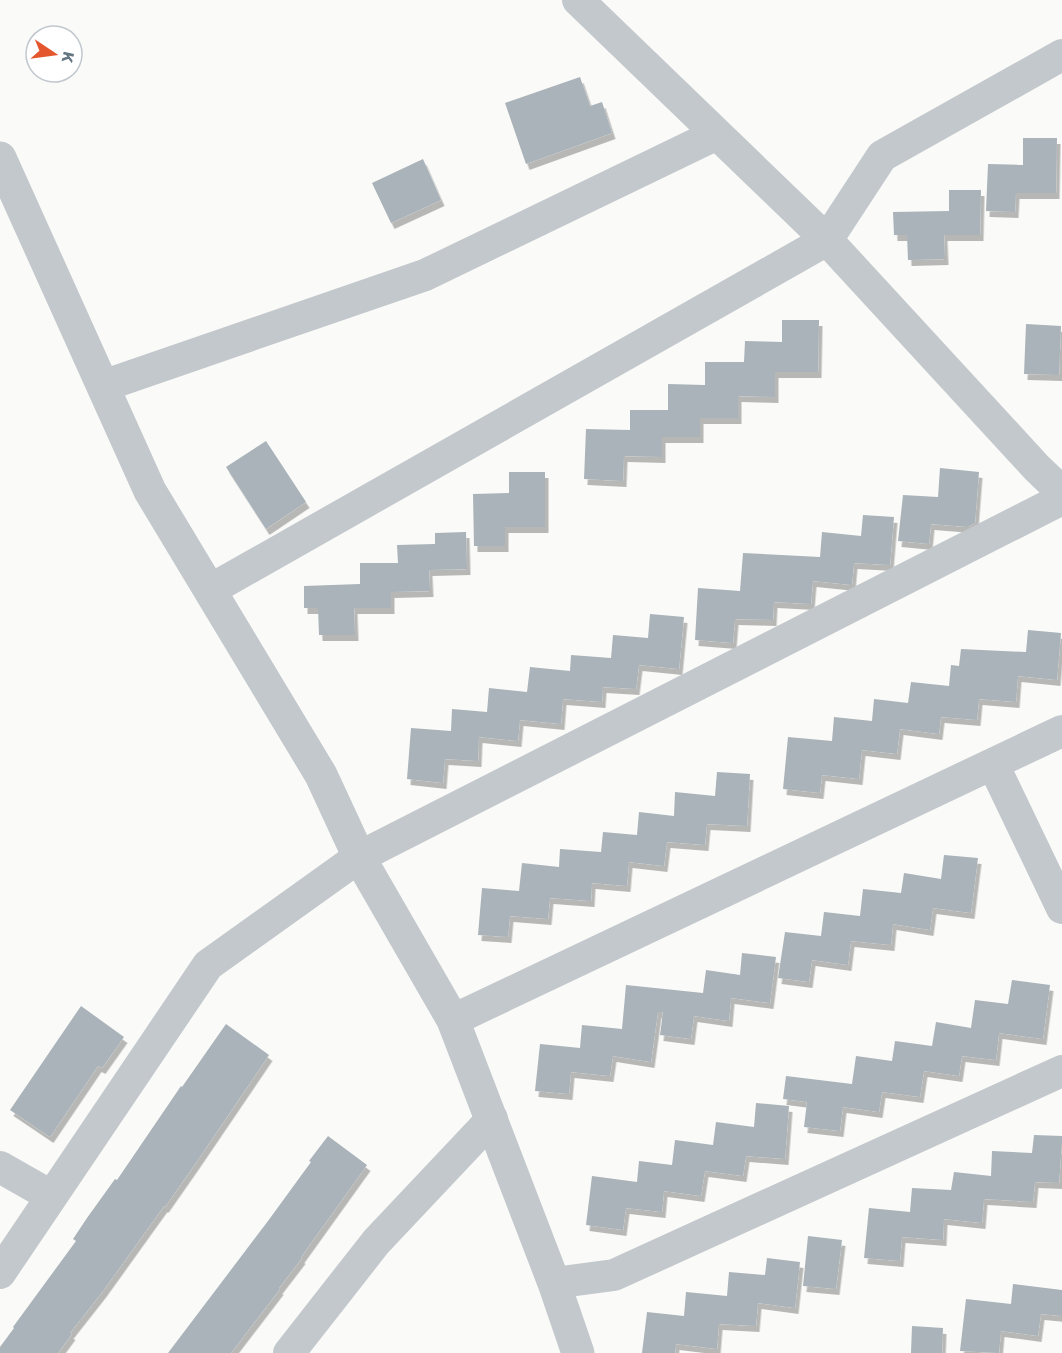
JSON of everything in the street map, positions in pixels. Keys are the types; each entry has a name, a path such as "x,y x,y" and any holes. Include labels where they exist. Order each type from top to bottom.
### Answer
{"street":[{"path":"578,0 827,240 1050,461 1062,492"},
{"path":"210,590 827,240 882,156 1062,55"},
{"path":"103,386 425,275 717,134"},
{"path":"0,158 150,491 321,775 359,856 453,1020 554,1283 578,1353"},
{"path":"0,1273 208,965 359,856 1062,499"},
{"path":"453,1020 1062,731"},
{"path":"993,764 1062,908"},
{"path":"554,1283 614,1275 1062,1071"},
{"path":"289,1353 376,1242 492,1119"},
{"path":"0,1167 51,1196"}],"building":[{"path":"580,77 590,106 602,102 612,133 526,164 505,103"},
{"path":"1023,138 1057,138 1056,193 1016,193 1015,212 986,211 988,164 1023,165"},
{"path":"423,159 441,200 391,223 372,183"},
{"path":"949,190 981,190 980,235 944,235 945,259 908,260 907,235 894,235 893,212 949,211"},
{"path":"782,320 819,320 818,372 775,372 775,397 738,396 738,418 700,418 700,437 662,437 662,457 624,456 623,481 584,479 586,429 630,430 630,410 668,410 668,384 705,385 705,362 744,362 745,341 782,342"},
{"path":"1026,324 1061,326 1059,375 1024,374"},
{"path":"266,441 306,502 266,529 226,467"},
{"path":"940,468 979,472 975,523 968,527 931,524 929,544 898,541 903,495 938,497"},
{"path":"509,472 545,472 545,527 505,527 505,546 474,546 473,494 509,493"},
{"path":"863,515 894,517 890,565 854,563 852,585 813,581 811,604 774,602 773,620 735,619 733,643 695,640 698,588 740,591 743,553 820,557 822,532 861,536"},
{"path":"466,532 467,569 429,570 430,591 391,592 391,608 354,608 355,635 319,635 318,608 304,608 304,586 360,584 360,563 398,563 397,545 435,544 435,533"},
{"path":"650,614 684,617 679,669 639,665 636,689 603,687 602,702 563,699 561,724 520,720 518,741 479,737 478,761 445,759 443,783 407,779 411,728 451,731 452,709 487,712 489,688 527,692 530,667 570,671 571,655 611,658 613,635 648,638"},
{"path":"1028,630 1061,633 1057,680 1018,676 1016,702 979,699 977,720 941,717 939,734 900,729 897,754 862,750 859,779 822,775 820,793 783,789 788,737 832,741 834,717 872,721 874,699 908,703 911,682 949,686 951,665 959,666 961,649 1026,652"},
{"path":"717,772 750,774 747,826 707,824 705,845 667,842 664,866 629,862 627,886 592,883 591,901 550,898 548,919 510,916 508,937 478,935 482,888 519,891 522,863 559,867 560,849 601,852 603,832 637,835 639,812 674,816 675,792 715,796"},
{"path":"944,855 978,858 971,913 933,908 930,930 893,924 891,945 851,941 848,965 812,960 809,982 778,978 785,932 821,936 824,912 860,916 863,889 901,893 904,873 941,879"},
{"path":"742,953 776,957 770,1003 731,998 729,1021 694,1016 691,1039 660,1035 663,1012 658,1012 651,1062 613,1056 610,1076 571,1072 569,1094 535,1091 540,1044 580,1048 582,1025 622,1029 626,985 703,993 706,970 740,975"},
{"path":"1012,980 1050,985 1043,1039 999,1033 996,1060 962,1056 959,1076 924,1071 920,1097 882,1092 879,1112 843,1107 840,1131 804,1127 807,1102 783,1099 786,1076 852,1084 856,1056 892,1061 895,1041 932,1046 936,1022 971,1028 975,1000 1008,1004"},
{"path":"81,1006 124,1037 102,1068 98,1066 50,1137 10,1110"},
{"path":"226,1024 269,1055 195,1164 70,1333 72,1334 58,1353 0,1353 0,1347 76,1241 73,1239 87,1218 115,1179 117,1180"},
{"path":"756,1103 789,1106 785,1159 746,1156 743,1176 705,1171 701,1196 664,1191 662,1212 626,1208 623,1230 586,1225 592,1176 637,1182 639,1161 672,1165 675,1140 713,1145 716,1122 754,1127"},
{"path":"1034,1135 1062,1136 1062,1141 1059,1183 1035,1182 1033,1202 984,1199 982,1223 944,1219 943,1240 902,1237 900,1261 864,1258 869,1208 910,1212 912,1188 951,1190 954,1172 991,1176 992,1151 1032,1153"},
{"path":"328,1136 367,1165 280,1289 231,1353 168,1353 268,1221"},
{"path":"808,1236 842,1240 836,1289 803,1286"},
{"path":"767,1258 800,1262 795,1308 758,1303 756,1326 719,1324 717,1349 676,1344 675,1353 642,1353 647,1312 684,1316 686,1292 727,1296 729,1272 765,1275"},
{"path":"1013,1284 1062,1290 1062,1316 1041,1314 1038,1336 1001,1331 999,1353 960,1351 966,1299 1011,1304"},
{"path":"912,1326 943,1328 942,1353 911,1353"}]}
